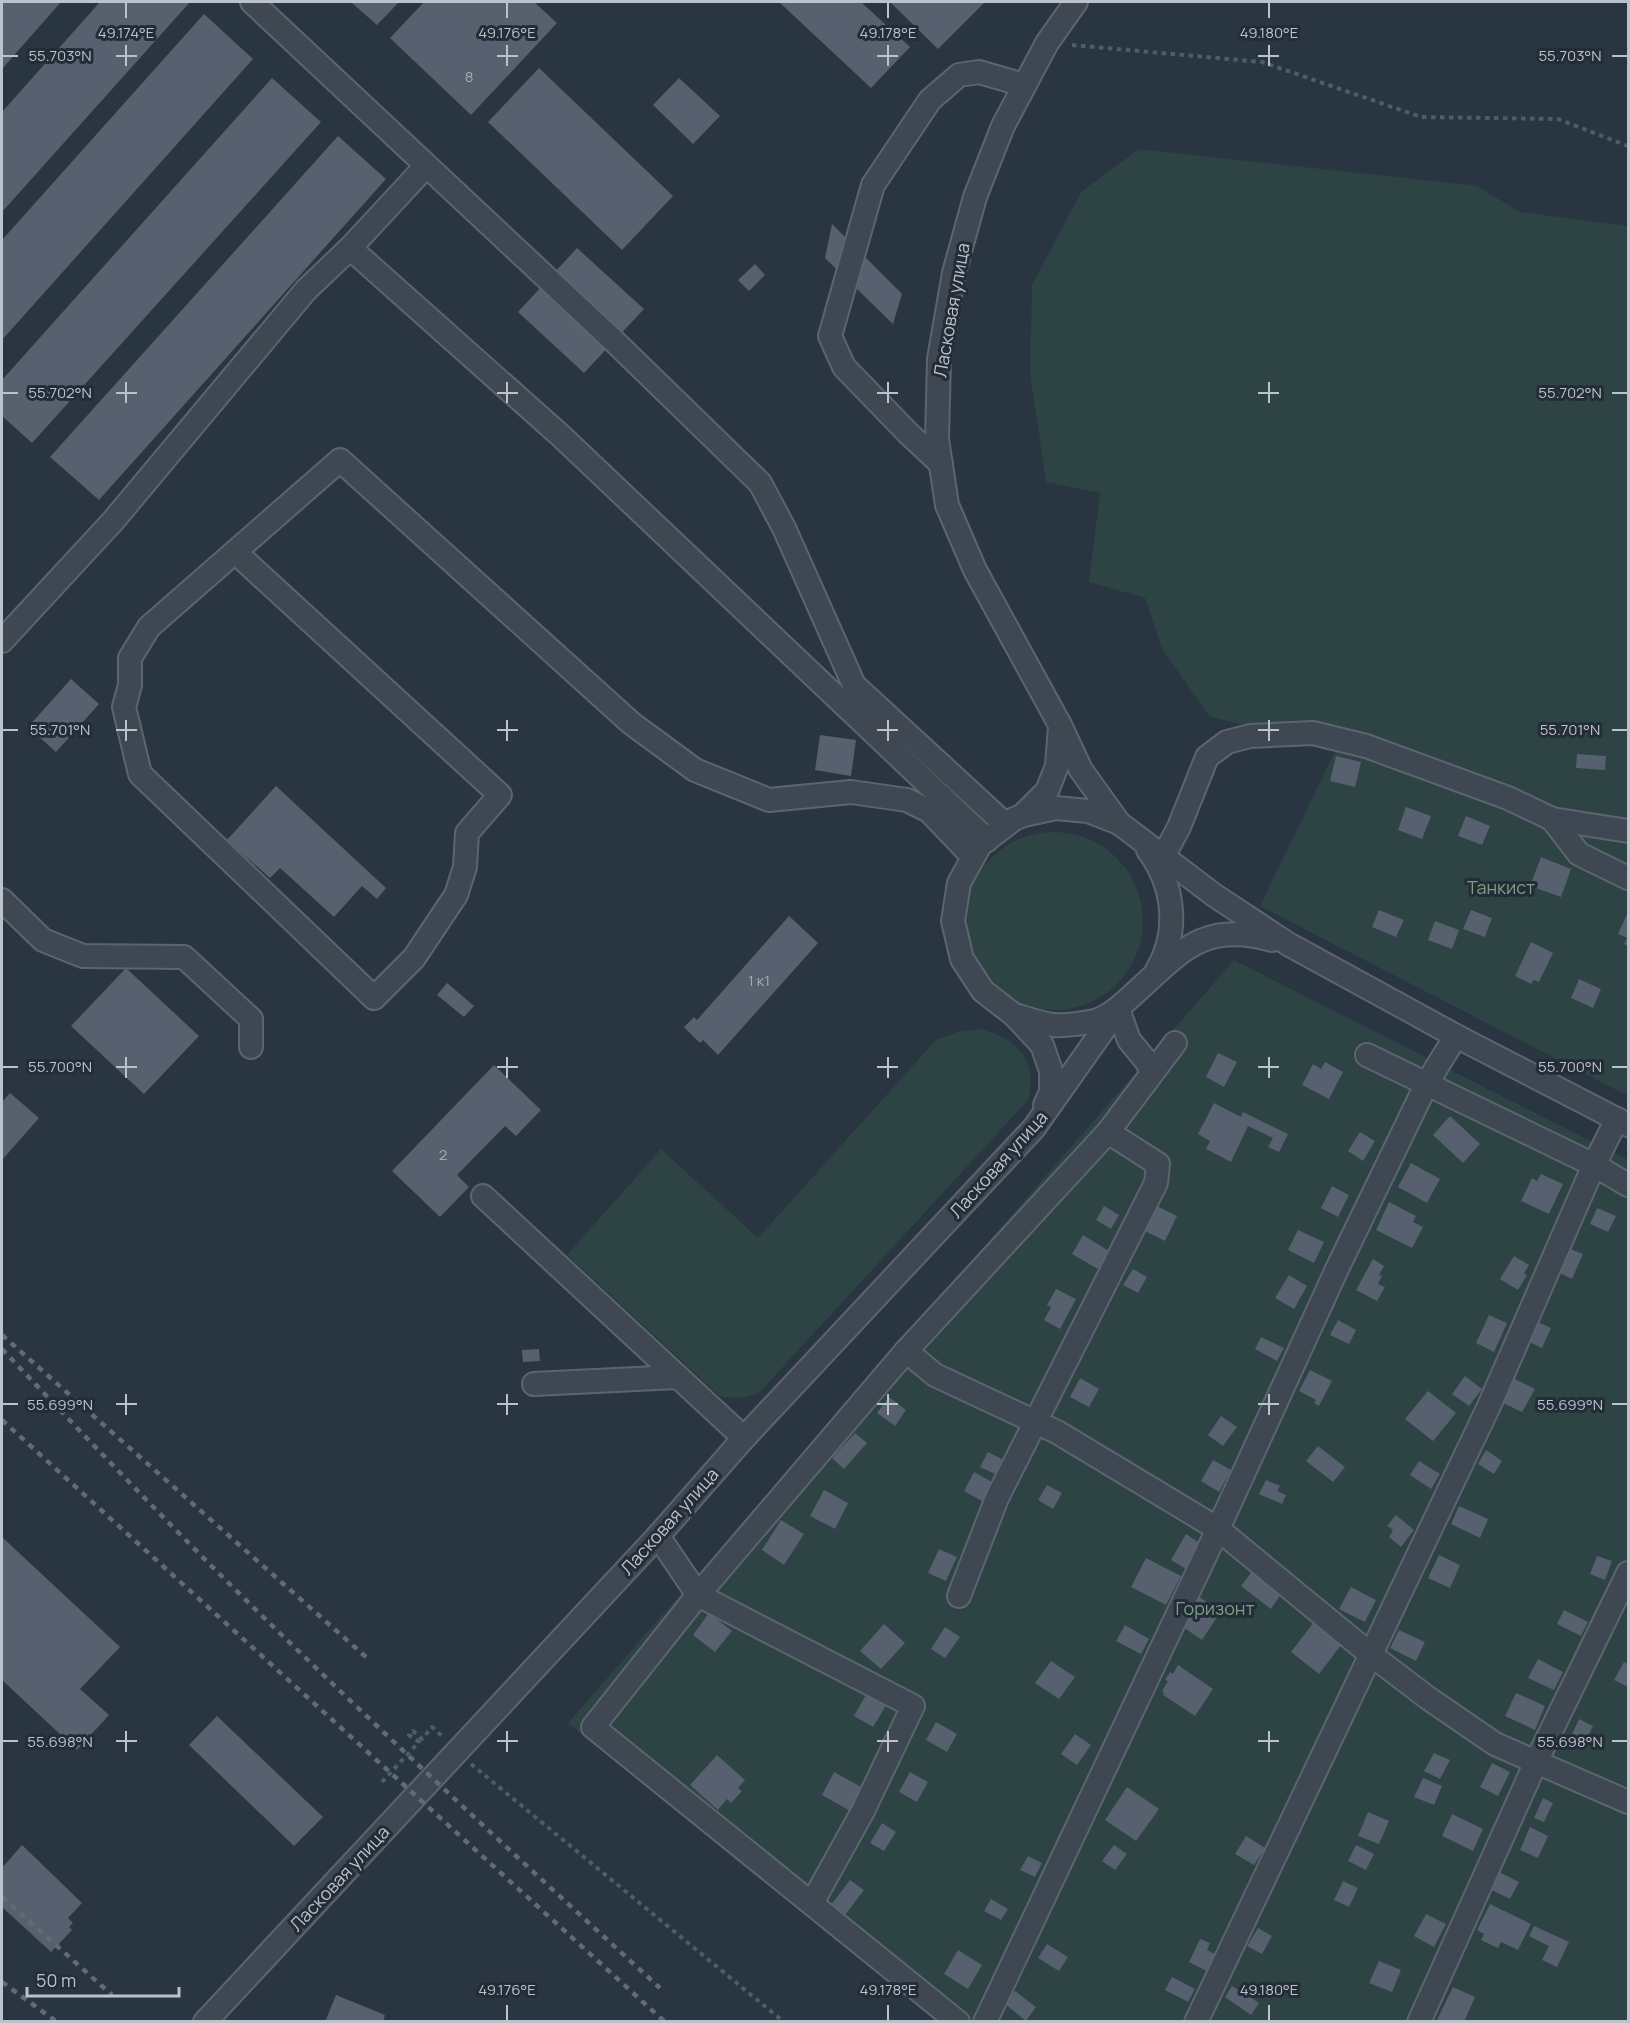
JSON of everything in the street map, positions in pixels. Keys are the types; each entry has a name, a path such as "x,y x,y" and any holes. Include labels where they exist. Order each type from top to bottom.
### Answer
{"street":[{"path":"252,2 614,341 760,483 784,528 854,685 1015,820"},
{"name":"Ласковая улица","path":"1076,2 1047,43 1003,126 975,197 954,273 939,359 936,439 947,505 975,570 1060,725 1081,770 1119,823"},
{"path":"940,464 844,367 830,336 873,184 930,100 959,75 979,72 1024,86"},
{"path":"2,639 113,521 306,290 350,248 426,166"},
{"path":"350,248 561,436 980,849"},
{"path":"235,552 500,795 467,833 465,867 456,895 414,958 374,998 140,774 124,707 130,685 130,658 149,627 340,460 631,723 694,771 769,800 851,792 907,800 929,811 980,849"},
{"path":"1034,1128 1051,1092 1051,1071 1042,1045 1014,1015 983,991 962,959 953,921 959,883 980,849 1047,791 1057,766 1060,725"},
{"path":"1163,857 1179,827 1208,757 1227,742 1250,736 1313,733 1366,746 1508,798 1552,819 1629,831"},
{"path":"1015,820 1056,808 1088,811 1119,823 1214,895 1288,944 1456,1036 1623,1122 1594,1165 1489,1406 1196,2022"},
{"path":"1552,819 1579,854 1629,878"},
{"path":"1139,839 1159,865 1170,896 1172,928 1163,959 1153,977"},
{"path":"2,900 43,940 83,956 184,957 252,1019 251,1047"},
{"path":"1014,1015 1054,1025 1095,1021 1118,1009 1173,958 1206,938 1227,934 1249,934 1288,944"},
{"path":"1118,1009 1129,1040 1152,1072"},
{"name":"Ласковая улица","path":"205,2022 658,1536 744,1438 1034,1128 1118,1009"},
{"path":"985,2022 1218,1529 1337,1269 1427,1083 1456,1036"},
{"path":"958,2022 593,1727 698,1595 906,1351 1108,1132 1175,1042"},
{"path":"1367,1055 1594,1165 1629,1185"},
{"path":"959,1596 998,1498 1156,1183 1158,1164 1108,1132"},
{"path":"483,1196 744,1438"},
{"path":"906,1351 935,1375 1057,1432 1218,1529 1370,1654 1495,1744 1629,1802"},
{"path":"534,1384 677,1377"},
{"path":"658,1536 698,1595 913,1706 863,1811 812,1903"},
{"path":"1419,2022 1536,1762 1629,1572"}],"path":[{"path":"1047,43 1262,62 1421,117 1558,119 1629,146"},
{"path":"382,1782 419,1742 409,1735 413,1731 422,1739 432,1727 456,1751 783,2022"}],"green space":[{"name":"Танкист","path":"1139,149 1477,186 1520,212 1628,226 1628,1096 1260,906 1337,747 1210,717 1162,649 1145,598 1089,582 1100,493 1046,482 1030,373 1032,285 1081,192"},
{"path":"1054,832 1071,833 1088,838 1117,858 1137,887 1142,904 1142,938 1137,955 1117,984 1088,1004 1071,1009 1054,1010 1037,1009 1020,1004 991,984 971,955 966,938 965,921 966,904 971,887 991,858 1020,838 1037,833"},
{"name":"Горизонт","path":"1234,960 1628,1160 1628,2021 936,2021 568,1723"},
{"path":"980,1029 1005,1038 1022,1052 1030,1072 1029,1099 759,1393 742,1398 721,1397 567,1255 661,1149 758,1238 936,1040 961,1031"}],"building":[{"path":"2,2 61,2 2,69"},
{"path":"100,2 190,2 2,212 2,112"},
{"path":"351,2 399,2 377,25"},
{"path":"424,2 534,2 557,23 471,115 390,38"},
{"path":"779,2 861,2 910,47 871,88"},
{"path":"890,2 985,2 938,49"},
{"path":"204,14 253,59 2,340 2,240"},
{"path":"539,68 673,196 622,250 488,122"},
{"path":"272,78 321,122 32,443 2,416 2,380"},
{"path":"679,78 720,116 693,144 653,105"},
{"path":"338,136 386,179 99,500 50,457"},
{"path":"832,224 902,294 893,324 825,258"},
{"path":"577,248 644,309 584,373 518,312"},
{"path":"755,264 765,275 749,291 738,280"},
{"path":"71,679 99,704 56,752 28,727"},
{"path":"820,735 856,740 851,776 815,770"},
{"path":"1577,754 1606,756 1605,770 1576,768"},
{"path":"1336,756 1361,762 1355,787 1330,781"},
{"path":"276,786 386,888 377,899 362,886 334,917 280,868 270,878 227,840"},
{"path":"1406,807 1431,816 1422,839 1398,830"},
{"path":"1466,816 1490,826 1482,845 1458,836"},
{"path":"1541,857 1571,869 1561,897 1530,886"},
{"path":"1379,910 1404,920 1396,937 1372,927"},
{"path":"1471,910 1492,918 1485,937 1463,929"},
{"path":"1628,912 1628,946 1624,944 1627,938 1618,934"},
{"path":"789,916 818,943 718,1055 703,1040 700,1043 684,1027 694,1017 697,1020"},
{"path":"1435,921 1459,930 1452,949 1428,940"},
{"path":"1531,942 1553,953 1539,982 1534,980 1531,984 1515,976"},
{"path":"126,968 199,1036 144,1094 71,1026"},
{"path":"1579,979 1601,989 1593,1008 1571,998"},
{"path":"447,983 474,1006 464,1017 437,995"},
{"path":"1218,1053 1237,1062 1224,1087 1206,1077"},
{"path":"1325,1062 1343,1072 1329,1099 1302,1085 1313,1064 1321,1069"},
{"path":"494,1065 541,1110 516,1136 505,1126 457,1175 469,1187 440,1217 392,1171"},
{"path":"10,1093 39,1118 2,1160 2,1102"},
{"path":"1214,1103 1241,1117 1243,1112 1288,1134 1279,1152 1268,1147 1273,1138 1248,1126 1231,1162 1206,1149 1210,1141 1198,1134"},
{"path":"1450,1116 1480,1144 1463,1163 1433,1135"},
{"path":"1360,1132 1375,1141 1363,1161 1348,1151"},
{"path":"1411,1163 1440,1179 1427,1203 1398,1187"},
{"path":"1541,1174 1563,1184 1549,1214 1521,1201 1532,1178 1537,1181"},
{"path":"1332,1186 1349,1195 1338,1217 1321,1208"},
{"path":"1389,1202 1416,1216 1413,1222 1423,1227 1412,1248 1376,1230"},
{"path":"1155,1205 1177,1216 1165,1241 1143,1230"},
{"path":"1104,1206 1119,1215 1111,1229 1096,1220"},
{"path":"1597,1208 1616,1216 1608,1232 1590,1224"},
{"path":"1298,1230 1324,1242 1314,1263 1288,1250"},
{"path":"1083,1235 1109,1251 1098,1269 1072,1254"},
{"path":"1570,1249 1583,1254 1572,1279 1560,1273"},
{"path":"1514,1256 1529,1265 1524,1273 1527,1275 1518,1290 1500,1279"},
{"path":"1373,1259 1384,1266 1379,1275 1382,1276 1378,1284 1385,1287 1377,1301 1356,1290"},
{"path":"1133,1269 1147,1277 1138,1293 1123,1285"},
{"path":"1289,1275 1307,1286 1294,1309 1275,1298"},
{"path":"1056,1289 1076,1299 1060,1329 1044,1320 1051,1307 1047,1305"},
{"path":"1489,1315 1507,1323 1494,1352 1476,1343"},
{"path":"1338,1320 1356,1330 1349,1344 1330,1335"},
{"path":"1538,1322 1551,1328 1542,1348 1529,1342"},
{"path":"1261,1337 1284,1348 1277,1361 1255,1349"},
{"path":"539,1349 540,1361 523,1362 522,1350"},
{"path":"1310,1370 1332,1381 1319,1406 1314,1403 1316,1400 1299,1391"},
{"path":"1465,1376 1482,1389 1469,1406 1452,1394"},
{"path":"1080,1378 1099,1389 1089,1407 1070,1397"},
{"path":"1515,1379 1535,1389 1522,1412 1503,1403"},
{"path":"1428,1391 1456,1413 1433,1441 1405,1419"},
{"path":"889,1397 906,1410 895,1426 877,1413"},
{"path":"1221,1416 1237,1427 1223,1446 1208,1435"},
{"path":"855,1433 867,1443 844,1469 832,1458"},
{"path":"1318,1446 1345,1467 1333,1482 1306,1461"},
{"path":"1486,1450 1502,1461 1494,1474 1478,1464"},
{"path":"988,1452 1002,1459 995,1474 980,1467"},
{"path":"1213,1460 1231,1470 1219,1492 1201,1481"},
{"path":"1419,1461 1440,1474 1431,1489 1410,1475"},
{"path":"974,1472 992,1482 982,1501 964,1491"},
{"path":"1266,1480 1280,1486 1277,1491 1286,1495 1282,1504 1259,1494"},
{"path":"1047,1485 1062,1493 1053,1509 1038,1500"},
{"path":"824,1490 848,1503 835,1529 810,1516"},
{"path":"1459,1506 1488,1519 1480,1538 1451,1524"},
{"path":"1396,1515 1414,1530 1401,1547 1389,1537 1393,1530 1387,1526"},
{"path":"781,1520 804,1534 784,1565 762,1550"},
{"path":"1186,1534 1201,1544 1186,1569 1171,1560"},
{"path":"2,1537 120,1647 80,1689 109,1715 77,1750 2,1680"},
{"path":"939,1549 957,1557 946,1581 928,1573"},
{"path":"1439,1555 1460,1565 1450,1588 1428,1578"},
{"path":"1597,1556 1612,1561 1605,1580 1590,1574"},
{"path":"1146,1558 1181,1576 1166,1605 1131,1587"},
{"path":"1253,1570 1283,1591 1271,1609 1241,1586"},
{"path":"1351,1587 1376,1600 1365,1622 1339,1609"},
{"path":"1196,1595 1207,1602 1205,1605 1219,1614 1202,1640 1183,1627 1194,1612 1187,1607"},
{"path":"1564,1610 1588,1622 1581,1636 1557,1624"},
{"path":"709,1613 732,1631 715,1652 693,1635"},
{"path":"1314,1622 1342,1644 1319,1674 1291,1652"},
{"path":"884,1624 905,1643 881,1669 860,1651"},
{"path":"1125,1625 1149,1639 1141,1654 1116,1641"},
{"path":"945,1627 960,1637 945,1658 931,1649"},
{"path":"1399,1630 1425,1642 1416,1661 1390,1648"},
{"path":"1538,1659 1563,1672 1554,1690 1528,1678"},
{"path":"1051,1661 1075,1677 1059,1699 1035,1683"},
{"path":"1624,1662 1628,1664 1628,1687 1614,1680"},
{"path":"1178,1665 1213,1689 1195,1716 1163,1695 1162,1691 1168,1681 1165,1680 1170,1672 1173,1674"},
{"path":"867,1693 887,1704 873,1727 854,1716"},
{"path":"1516,1693 1545,1706 1535,1730 1505,1716"},
{"path":"217,1716 323,1817 294,1846 189,1745"},
{"path":"1579,1719 1593,1726 1584,1745 1570,1739"},
{"path":"936,1722 957,1734 947,1752 926,1740"},
{"path":"1075,1734 1091,1745 1077,1765 1061,1754"},
{"path":"1434,1753 1450,1760 1440,1779 1424,1771"},
{"path":"717,1755 745,1780 738,1788 742,1791 731,1803 727,1799 718,1810 690,1785"},
{"path":"1492,1763 1510,1772 1498,1796 1480,1787"},
{"path":"834,1772 865,1789 852,1812 822,1795"},
{"path":"910,1772 928,1782 917,1802 899,1792"},
{"path":"1423,1778 1442,1786 1434,1805 1414,1797"},
{"path":"1127,1787 1159,1809 1136,1841 1105,1820"},
{"path":"1543,1798 1553,1803 1544,1822 1534,1818"},
{"path":"1368,1812 1389,1821 1379,1844 1358,1836"},
{"path":"1452,1814 1483,1829 1473,1851 1442,1836"},
{"path":"882,1823 896,1832 884,1851 870,1843"},
{"path":"1530,1827 1548,1836 1538,1858 1520,1850"},
{"path":"1246,1836 1265,1848 1254,1865 1235,1854"},
{"path":"22,1845 82,1903 68,1918 73,1923 69,1927 72,1930 51,1952 2,1907 2,1868"},
{"path":"1114,1845 1127,1854 1115,1870 1102,1861"},
{"path":"1356,1845 1374,1854 1366,1870 1348,1861"},
{"path":"1028,1856 1042,1863 1035,1877 1020,1870"},
{"path":"1499,1872 1519,1882 1510,1899 1490,1889"},
{"path":"850,1880 864,1890 845,1915 831,1905"},
{"path":"1343,1881 1358,1888 1349,1907 1334,1900"},
{"path":"991,1899 1008,1909 1001,1920 984,1911"},
{"path":"1490,1904 1531,1924 1518,1950 1501,1942 1498,1948 1481,1940 1484,1934 1477,1930"},
{"path":"1426,1914 1446,1924 1434,1947 1414,1936"},
{"path":"1534,1926 1569,1942 1557,1967 1542,1960 1549,1946 1529,1936"},
{"path":"1258,1928 1272,1936 1262,1954 1247,1946"},
{"path":"1200,1939 1210,1943 1207,1950 1217,1955 1209,1972 1189,1962"},
{"path":"1047,1944 1068,1957 1059,1971 1038,1958"},
{"path":"958,1950 982,1965 968,1989 944,1974"},
{"path":"1379,1961 1401,1970 1392,1992 1369,1983"},
{"path":"1172,1977 1195,1989 1188,2002 1165,1990"},
{"path":"1232,1986 1241,1992 1244,1988 1253,1993 1250,1997 1259,2003 1251,2015 1225,1997"},
{"path":"1453,1987 1475,1997 1464,2022 1441,2022 1437,2020"},
{"path":"1015,1991 1036,2007 1026,2021 1005,2004"},
{"path":"336,1995 385,2015 383,2022 325,2022"}],"railway":[{"path":"2,1335 366,1657"},
{"path":"2,1349 249,1604 518,1858 660,1988"},
{"path":"2,1420 665,2022"},
{"path":"2,1897 112,1995"},
{"path":"2,1982 57,2022"}]}
